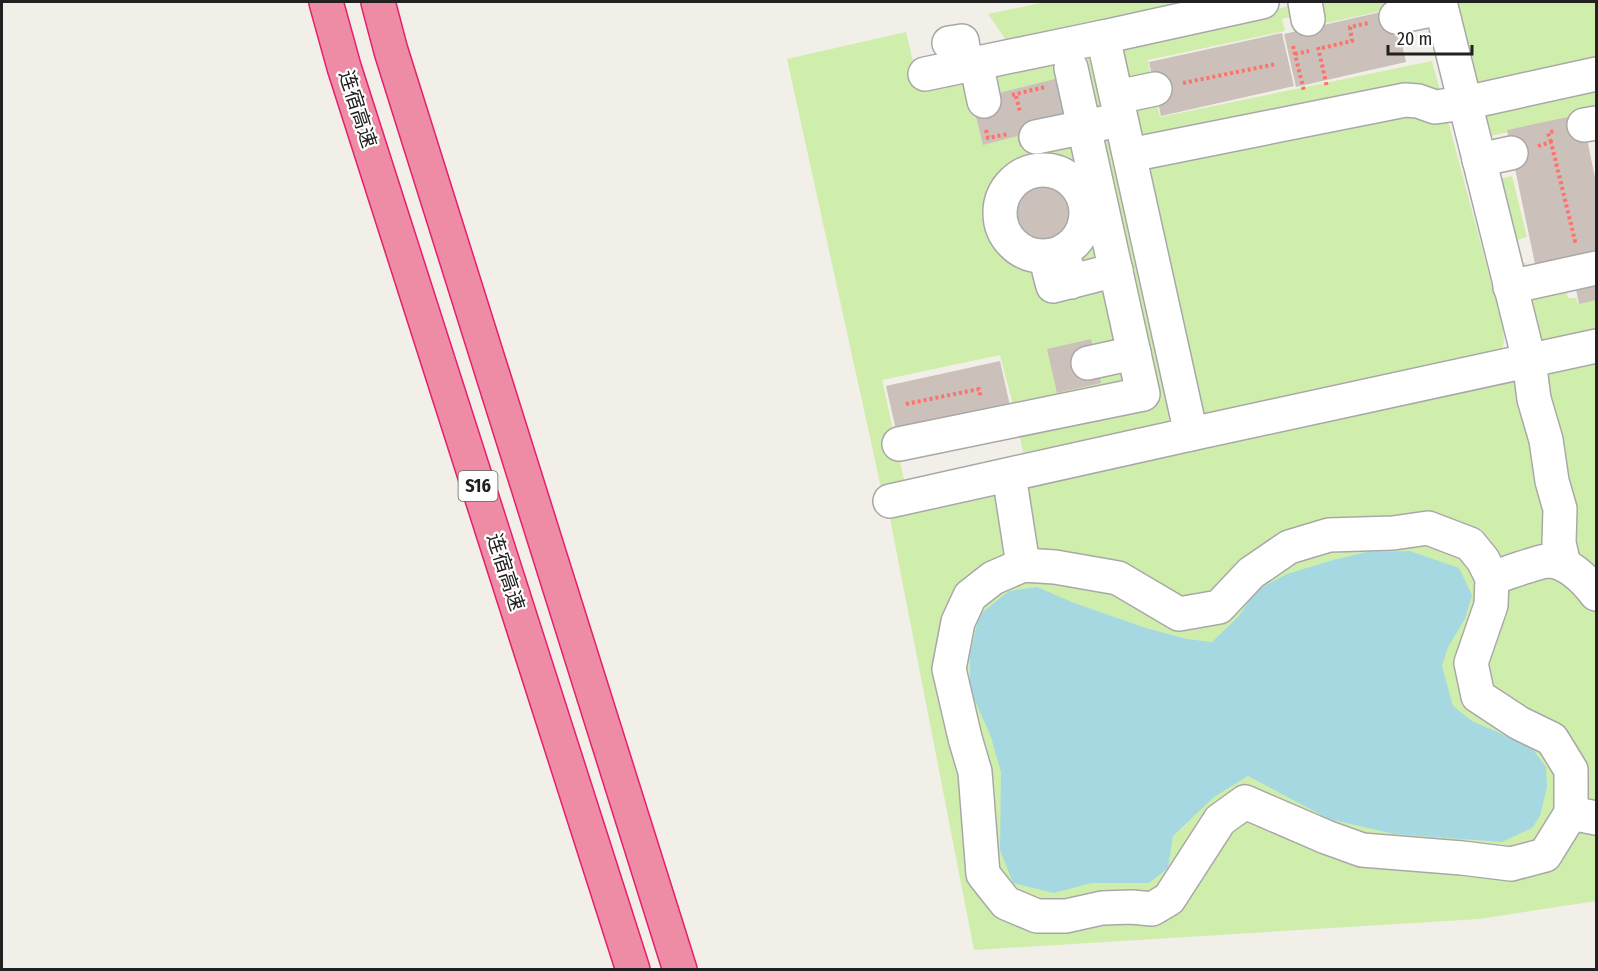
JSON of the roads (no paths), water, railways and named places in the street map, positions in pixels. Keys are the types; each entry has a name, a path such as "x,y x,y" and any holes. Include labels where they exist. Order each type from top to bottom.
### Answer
{"highway":[{"name":"连宿高速","path":"326,2 344,67 633,969"},
{"name":"S16","path":"378,2 680,969"}],"street":[{"path":"925,74 964,57 1103,37 1262,2"},
{"path":"1396,17 1440,5 1528,360 1534,399 1546,440 1552,481 1560,509 1559,543 1586,581"},
{"path":"1103,37 1191,434"},
{"path":"964,57 984,101"},
{"path":"899,444 1143,394 1071,68"},
{"path":"1130,155 1405,100 1418,101 1435,108 1596,74"},
{"path":"1036,137 1084,127 1155,89"},
{"path":"1479,160 1511,153"},
{"path":"1099,194 1079,188 1065,176 1048,170 1022,174 1008,188 1001,203 999,211 1003,231 1011,241 1060,269 1116,270"},
{"path":"1060,269 1070,248 1079,237 1099,194"},
{"path":"1510,287 1596,268"},
{"path":"890,501 1596,345"},
{"path":"1088,363 1134,353"},
{"path":"987,426 1003,476 1023,566"},
{"path":"1428,528 1470,544 1483,560 1492,578 1491,605 1471,663 1478,696 1519,723 1552,739 1571,770 1584,816 1545,855 1511,864 1362,850 1245,802 1220,820 1169,899 1152,909 1102,908 1066,916 1037,916 1006,903 983,874 975,772 950,669 958,622 970,596 993,578 1023,566 1055,567 1118,578 1179,614 1219,607 1251,573 1289,548 1329,535 1393,533 1428,528"},
{"path":"1492,578 1547,561 1586,581"}],"water":[{"path":"1410,551 1459,568 1472,595 1465,619 1448,647 1442,666 1453,706 1472,721 1531,747 1546,767 1547,787 1540,816 1532,828 1502,842 1394,834 1329,819 1248,776 1214,797 1173,836 1168,868 1149,883 1091,883 1054,893 1013,883 1000,850 1001,772 991,737 970,689 970,655 979,615 1009,591 1037,587 1074,603 1146,628 1187,639 1212,642 1238,617 1257,590 1287,574 1367,552"}]}
